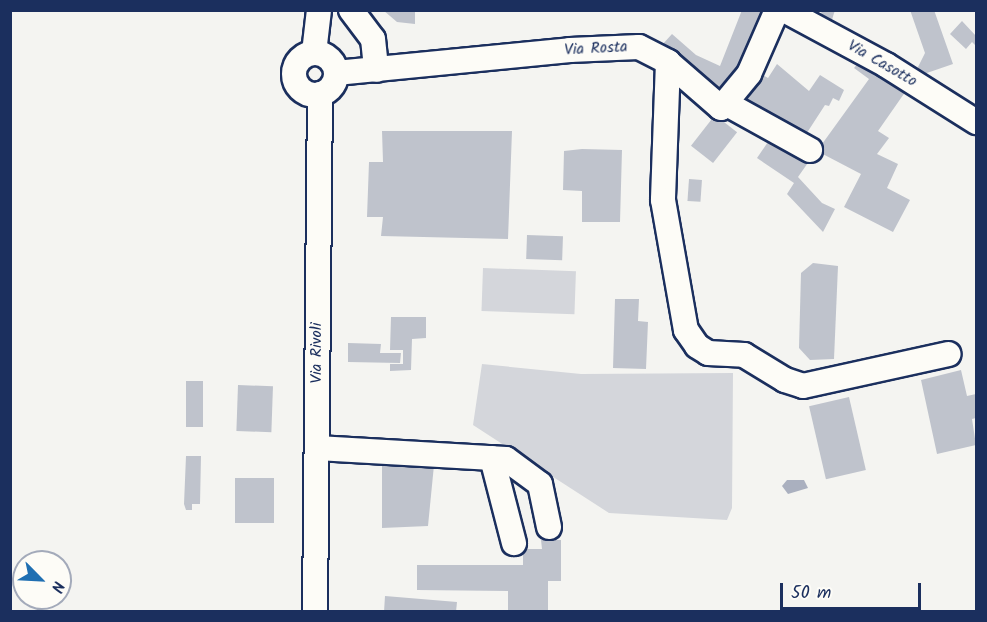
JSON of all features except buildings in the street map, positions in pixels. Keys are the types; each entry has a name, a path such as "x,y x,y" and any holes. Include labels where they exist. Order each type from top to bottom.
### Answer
{"street":[{"path":"314,53 319,10"},
{"path":"351,10 373,39 376,70"},
{"path":"727,104 749,75 777,10"},
{"name":"Via Casotto","path":"784,10 886,65 976,122"},
{"name":"Via Rosta","path":"336,73 639,47 668,62 713,105 721,108 727,104 810,150"},
{"path":"314,53 331,61 336,73 332,86 320,94 306,92 294,75 302,58 314,53"},
{"path":"668,62 663,200 686,330 697,346 708,353 744,355 785,380 802,386 949,354"},
{"name":"Via Rivoli","path":"315,612 320,94"},
{"path":"317,448 492,458 518,465 540,484 549,527"},
{"path":"492,458 514,543"}],"shaded area":[{"path":"483,268 576,271 574,314 481,311"},
{"path":"482,364 581,374 733,373 732,508 727,520 609,513 473,425"}],"water":[{"path":"787,480 804,480 808,488 788,494 782,486"}]}
